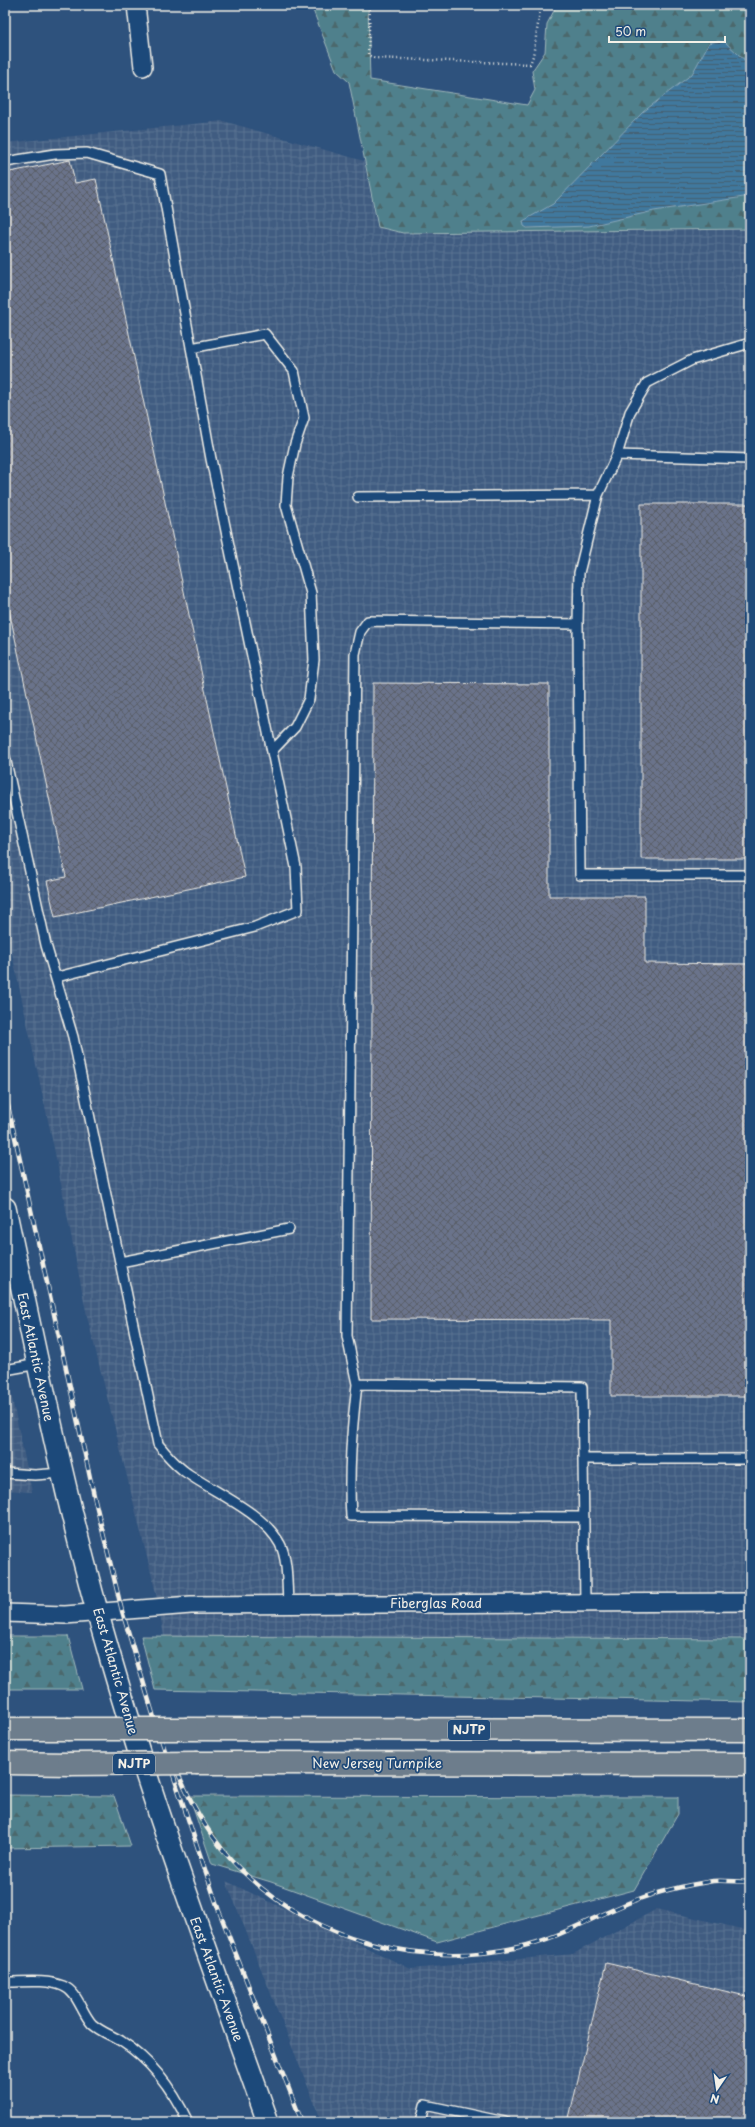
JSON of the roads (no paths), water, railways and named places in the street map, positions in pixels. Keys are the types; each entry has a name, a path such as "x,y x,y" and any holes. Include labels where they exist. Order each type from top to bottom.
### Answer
{"highway":[{"name":"NJTP","path":"5,1729 750,1730"},
{"name":"New Jersey Turnpike","path":"5,1764 750,1764"}],"street":[{"path":"136,5 142,67"},
{"name":"East Atlantic Avenue","path":"5,1208 62,1473 110,1659 163,1828 268,2122"},
{"name":"Fiberglas Road","path":"5,1614 64,1615 190,1605 750,1602"}],"lane":[{"path":"5,162 55,154 87,153 160,174 211,459 296,867 298,910 255,927 57,977"},
{"path":"191,348 265,334 294,371 304,418 295,444 288,477 286,505 310,593 314,660 309,699 295,726 272,751"},
{"path":"750,343 692,360 647,382 630,412 617,455 598,495 579,573 578,624 580,875 750,875"},
{"path":"617,455 750,459"},
{"path":"358,497 598,495"},
{"path":"578,624 368,622 360,632 355,654 346,1336 357,1384 350,1446 349,1485 351,1516 584,1517"},
{"path":"5,757 46,945 57,977 73,1037 158,1444 182,1470 241,1508 270,1529 281,1545 285,1566 288,1604"},
{"path":"120,1262 289,1229"},
{"path":"5,1370 38,1364"},
{"path":"357,1384 582,1387 585,1602"},
{"path":"583,1459 750,1460"},
{"path":"5,1474 35,1476 62,1473"},
{"path":"5,1982 47,1982 64,1986 72,1991 84,2014 92,2024 105,2034 120,2040 152,2066 177,2099 188,2122"},
{"path":"421,2122 425,2105 505,2122"}],"railway":[{"path":"5,1092 95,1500 122,1611 155,1721 219,1911 302,2122"},
{"path":"177,1771 189,1797 211,1835 229,1858 268,1893 300,1914 334,1930 369,1943 406,1951 444,1954 482,1953 519,1947 549,1938 621,1906 655,1894 684,1886 713,1881 750,1882"}]}
